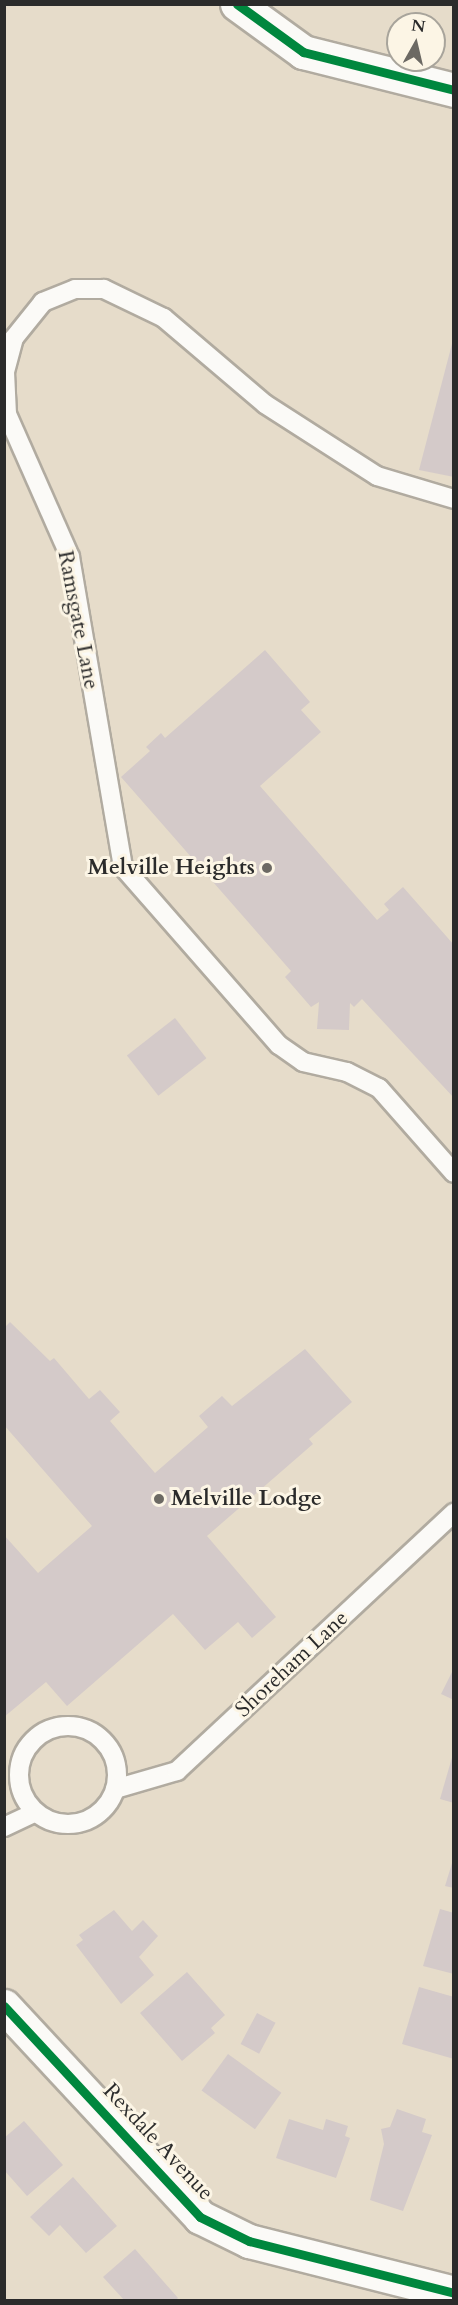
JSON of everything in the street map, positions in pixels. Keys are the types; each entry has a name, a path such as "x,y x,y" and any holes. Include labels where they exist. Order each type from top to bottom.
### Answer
{"street":[{"path":"237,4 303,52 453,90"},
{"name":"Rexdale Avenue","path":"4,2006 200,2217 249,2241 453,2293"}],"lane":[{"name":"Ramsgate Lane","path":"453,499 377,476 265,404 164,318 104,289 75,289 43,302 14,338 5,372 7,414 70,557 123,867 279,1045 303,1062 347,1072 380,1088 453,1173"},
{"name":"Shoreham Lane","path":"115,1789 177,1771 453,1513"},
{"path":"59,1726 91,1732 104,1742 113,1756 115,1789 107,1804 80,1822 64,1824 36,1812 25,1800 19,1769 32,1742 59,1726"},
{"path":"4,1827 36,1812"}],"building":[{"path":"454,340 454,477 419,470"},
{"name":"Melville Heights","path":"265,650 310,702 301,710 321,732 260,786 377,920 389,910 384,904 403,887 454,945 454,1098 362,999 354,1007 350,1003 349,1030 317,1029 319,1002 311,1007 285,977 291,971 121,777 150,751 146,747 161,733 165,738"},
{"path":"175,1018 206,1058 158,1096 127,1056"},
{"name":"Melville Lodge","path":"10,1322 50,1361 54,1358 89,1399 100,1390 120,1412 110,1421 155,1473 208,1427 199,1416 222,1396 232,1406 305,1349 352,1402 309,1439 313,1444 207,1536 276,1617 252,1638 238,1622 205,1650 173,1614 67,1706 46,1682 4,1717 4,1535 38,1573 92,1526 4,1425 4,1328"},
{"path":"454,1668 454,1700 441,1694"},
{"path":"454,1754 454,1803 440,1799"},
{"path":"454,1860 454,1888 445,1886"},
{"path":"440,1909 454,1913 454,1974 423,1966"},
{"path":"114,1910 132,1931 143,1920 158,1936 139,1957 154,1975 121,2004 76,1945 83,1940 79,1935"},
{"path":"187,1972 225,2015 211,2028 215,2033 182,2061 140,2013"},
{"path":"419,1987 454,1997 454,2059 402,2044"},
{"path":"257,2013 276,2023 259,2054 241,2044"},
{"path":"228,2054 281,2093 255,2129 202,2090"},
{"path":"397,2109 426,2119 422,2132 432,2135 403,2211 370,2200 384,2144 381,2129 390,2127"},
{"path":"289,2119 323,2130 326,2119 348,2126 345,2136 350,2138 336,2178 276,2158"},
{"path":"24,2121 63,2165 27,2196 4,2170 4,2138"},
{"path":"73,2177 117,2226 86,2253 60,2225 49,2236 30,2217"},
{"path":"135,2249 178,2298 176,2300 124,2300 103,2277"}],"cycle path":[{"path":"237,4 303,52 454,90"},
{"path":"4,2006 200,2217 249,2241 454,2293"}],"place":[{"name":"Melville Heights","path":"267,868"},
{"name":"Melville Lodge","path":"159,1499"}]}
